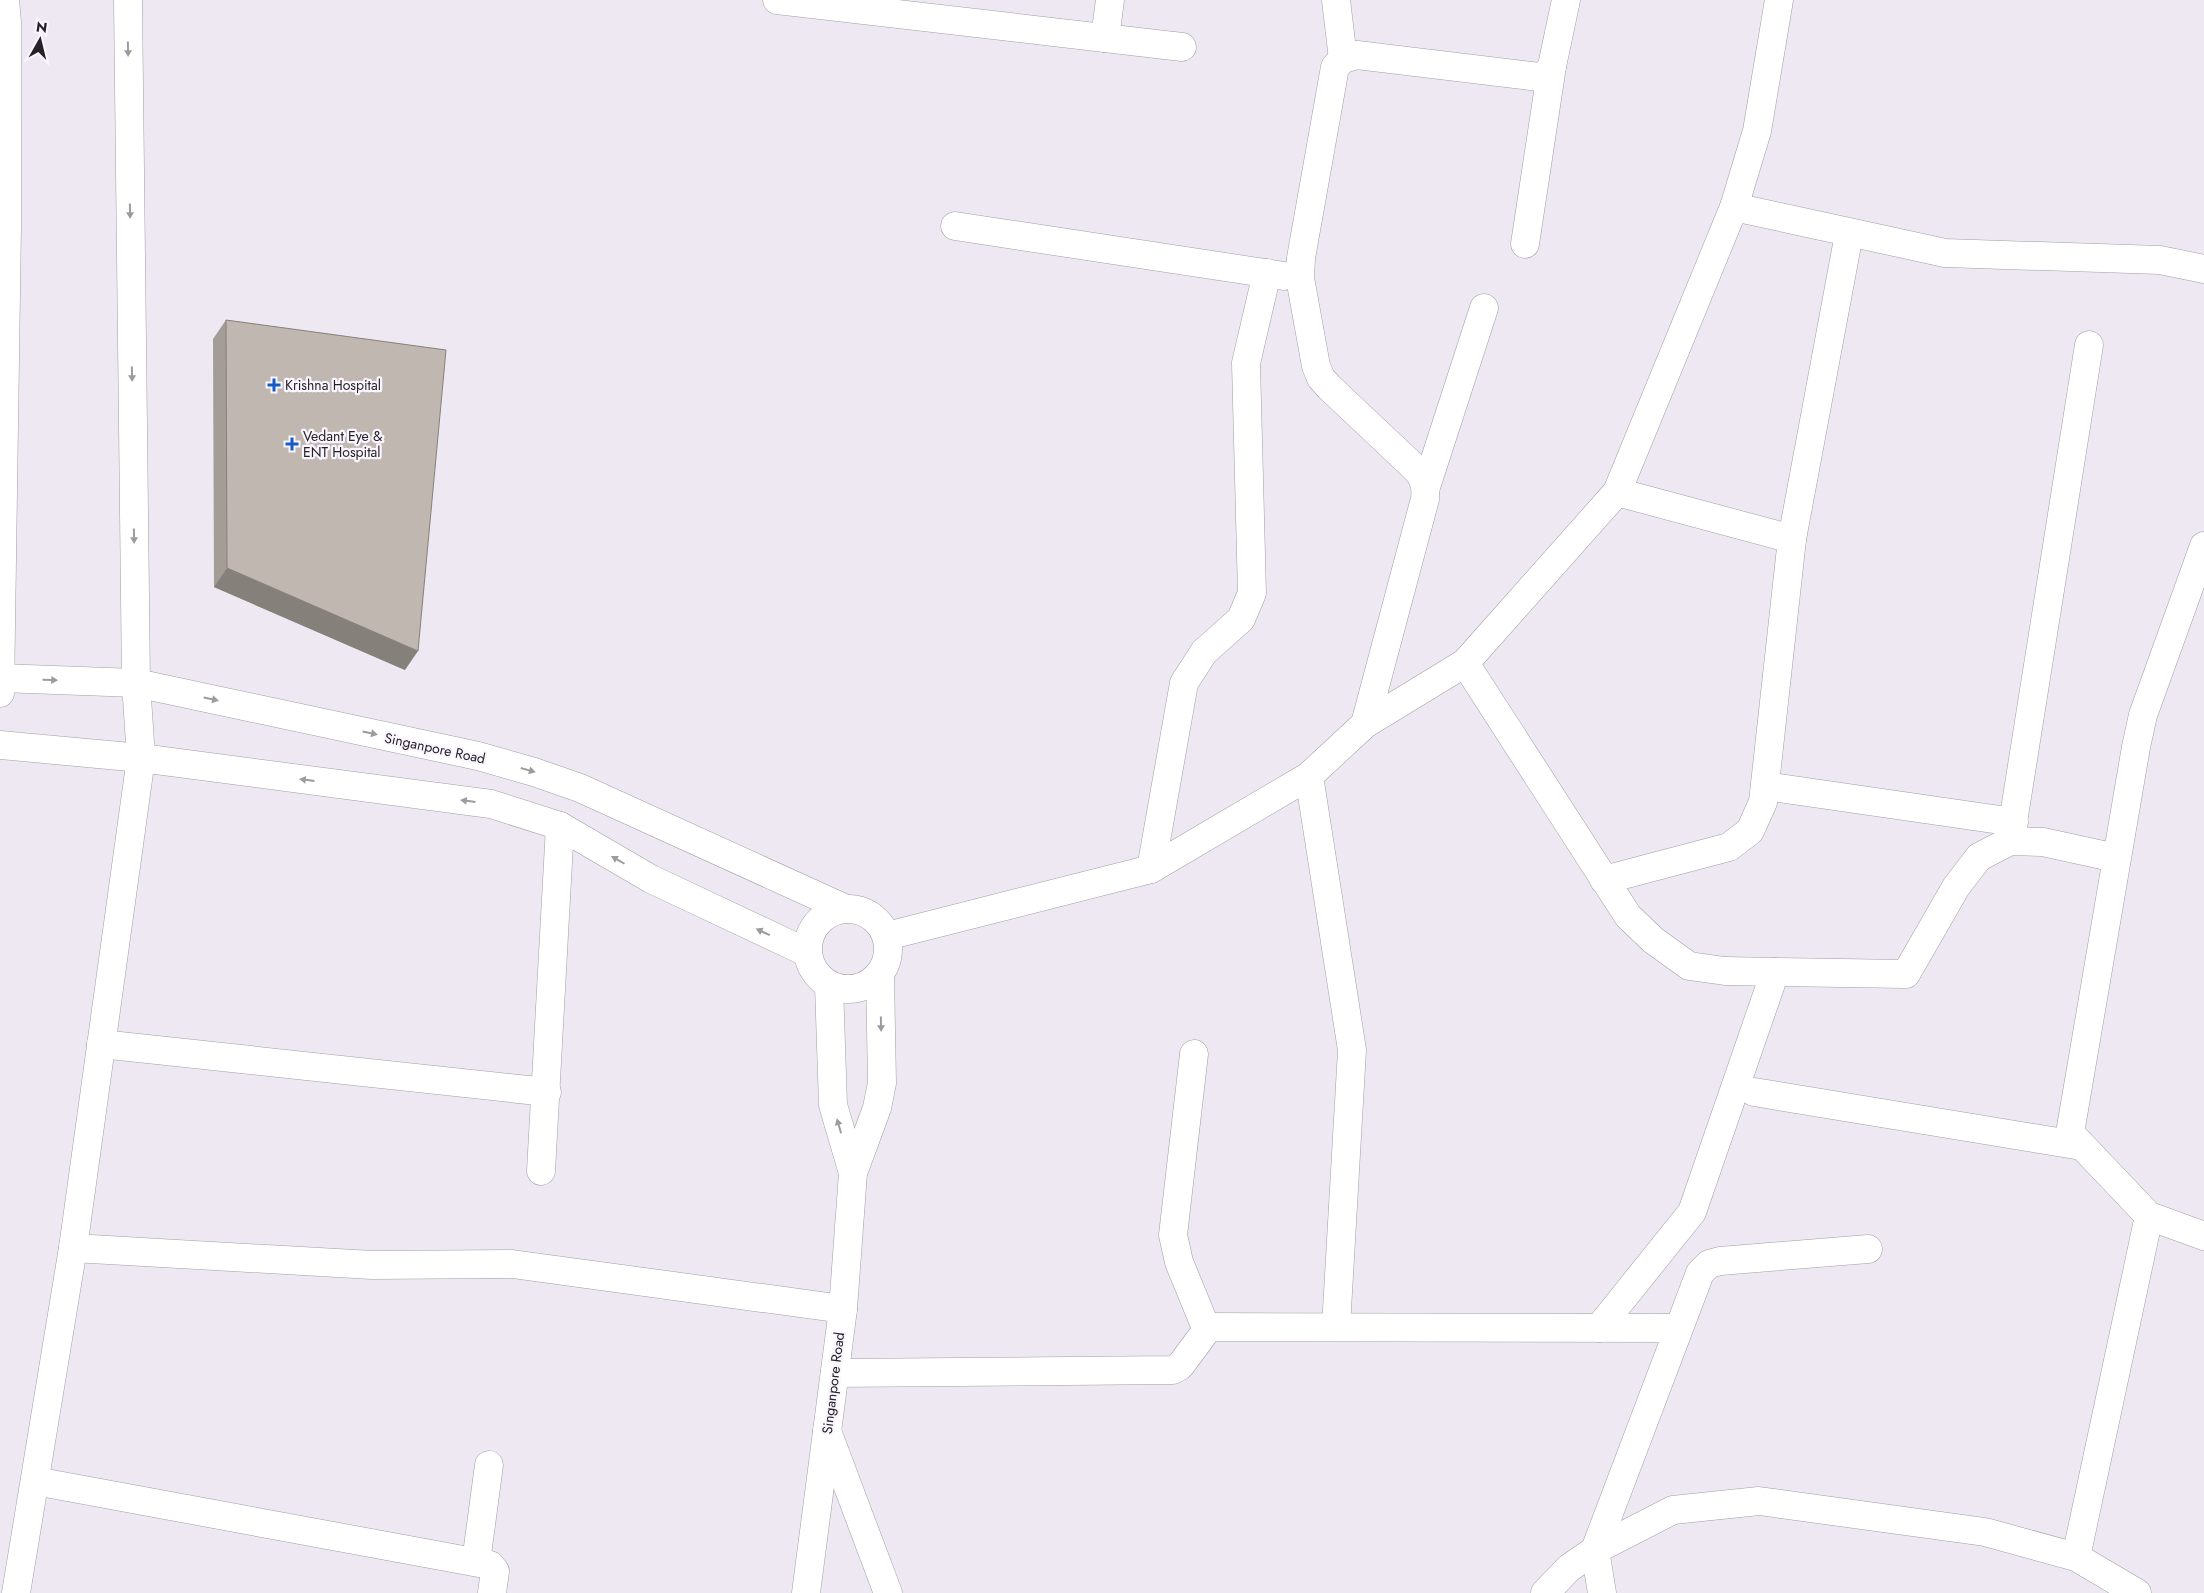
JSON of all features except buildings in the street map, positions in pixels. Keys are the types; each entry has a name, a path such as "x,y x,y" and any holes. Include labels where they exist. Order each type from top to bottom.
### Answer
{"street":[{"path":"16,1593 73,1248 141,758 136,683 128,0"},
{"path":"777,0 886,6 1104,38 1182,46"},
{"path":"1104,38 1110,0"},
{"path":"1336,0 1343,59"},
{"path":"1525,244 1552,66 1566,0"},
{"path":"887,936 1151,869 1309,776 1365,724 1465,663 1617,492 1734,207 1756,131 1779,0"},
{"path":"0,683 4,14"},
{"path":"1426,487 1423,478 1417,470 1321,378 1316,366 1300,278 1301,258 1336,68 1343,59 1357,55 1539,77 1545,76 1552,66"},
{"path":"1734,207 1850,234 1946,253 2160,260 2204,269"},
{"path":"955,226 1300,278"},
{"path":"1604,880 1729,847 1750,831 1763,802 1792,539 1850,234"},
{"path":"1151,869 1184,683 1204,652 1241,620 1252,593 1246,363 1267,273"},
{"path":"1365,724 1425,499 1426,487 1484,308"},
{"path":"1465,663 1628,916 1653,940 1689,966 1725,971 1906,974 1956,887 1979,857 2012,831 2089,345"},
{"path":"1617,492 1792,539"},
{"path":"2204,546 2143,715 2116,858 2070,1134 2150,1216 2204,1236"},
{"name":"Singanpore Road","path":"0,683 136,683 478,756 580,788 846,909"},
{"path":"0,745 141,758 491,804 560,826 651,879 808,953"},
{"path":"1309,776 1352,1050 1336,1327"},
{"path":"1765,786 2012,831 2044,842 2116,858"},
{"path":"541,1171 547,1092 560,826"},
{"path":"846,909 859,910 870,915 880,923 887,936 890,949 887,963 880,975 870,984 857,989 842,990 818,977 811,965 808,953 809,940 814,928 833,912 846,909"},
{"path":"1600,1328 1692,1212 1775,972"},
{"name":"Singanpore Road","path":"806,1593 843,1309 853,1173 877,1108 882,1083 880,975"},
{"name":"Singanpore Road","path":"830,985 833,1105 853,1173"},
{"path":"101,1044 547,1092"},
{"path":"1194,1054 1173,1235 1179,1262 1206,1328"},
{"path":"1754,1092 2082,1146"},
{"path":"2076,1557 2150,1216"},
{"path":"73,1248 372,1265 512,1264 843,1309"},
{"path":"1602,1593 1595,1550 1700,1273 1709,1264 1720,1261 1868,1249"},
{"path":"1206,1328 1678,1328"},
{"path":"835,1373 1173,1370 1180,1366 1206,1328"},
{"path":"827,1431 888,1593"},
{"path":"476,1562 489,1465"},
{"path":"35,1481 476,1562 494,1567 492,1593"},
{"path":"1545,1593 1569,1568 1595,1550 1673,1510 1759,1501 1985,1532 2076,1557 2137,1593"}],"place":[{"name":"Krishna Hospital","path":"274,385"},
{"name":"Vedant Eye & ENT Hospital","path":"292,444"}]}
